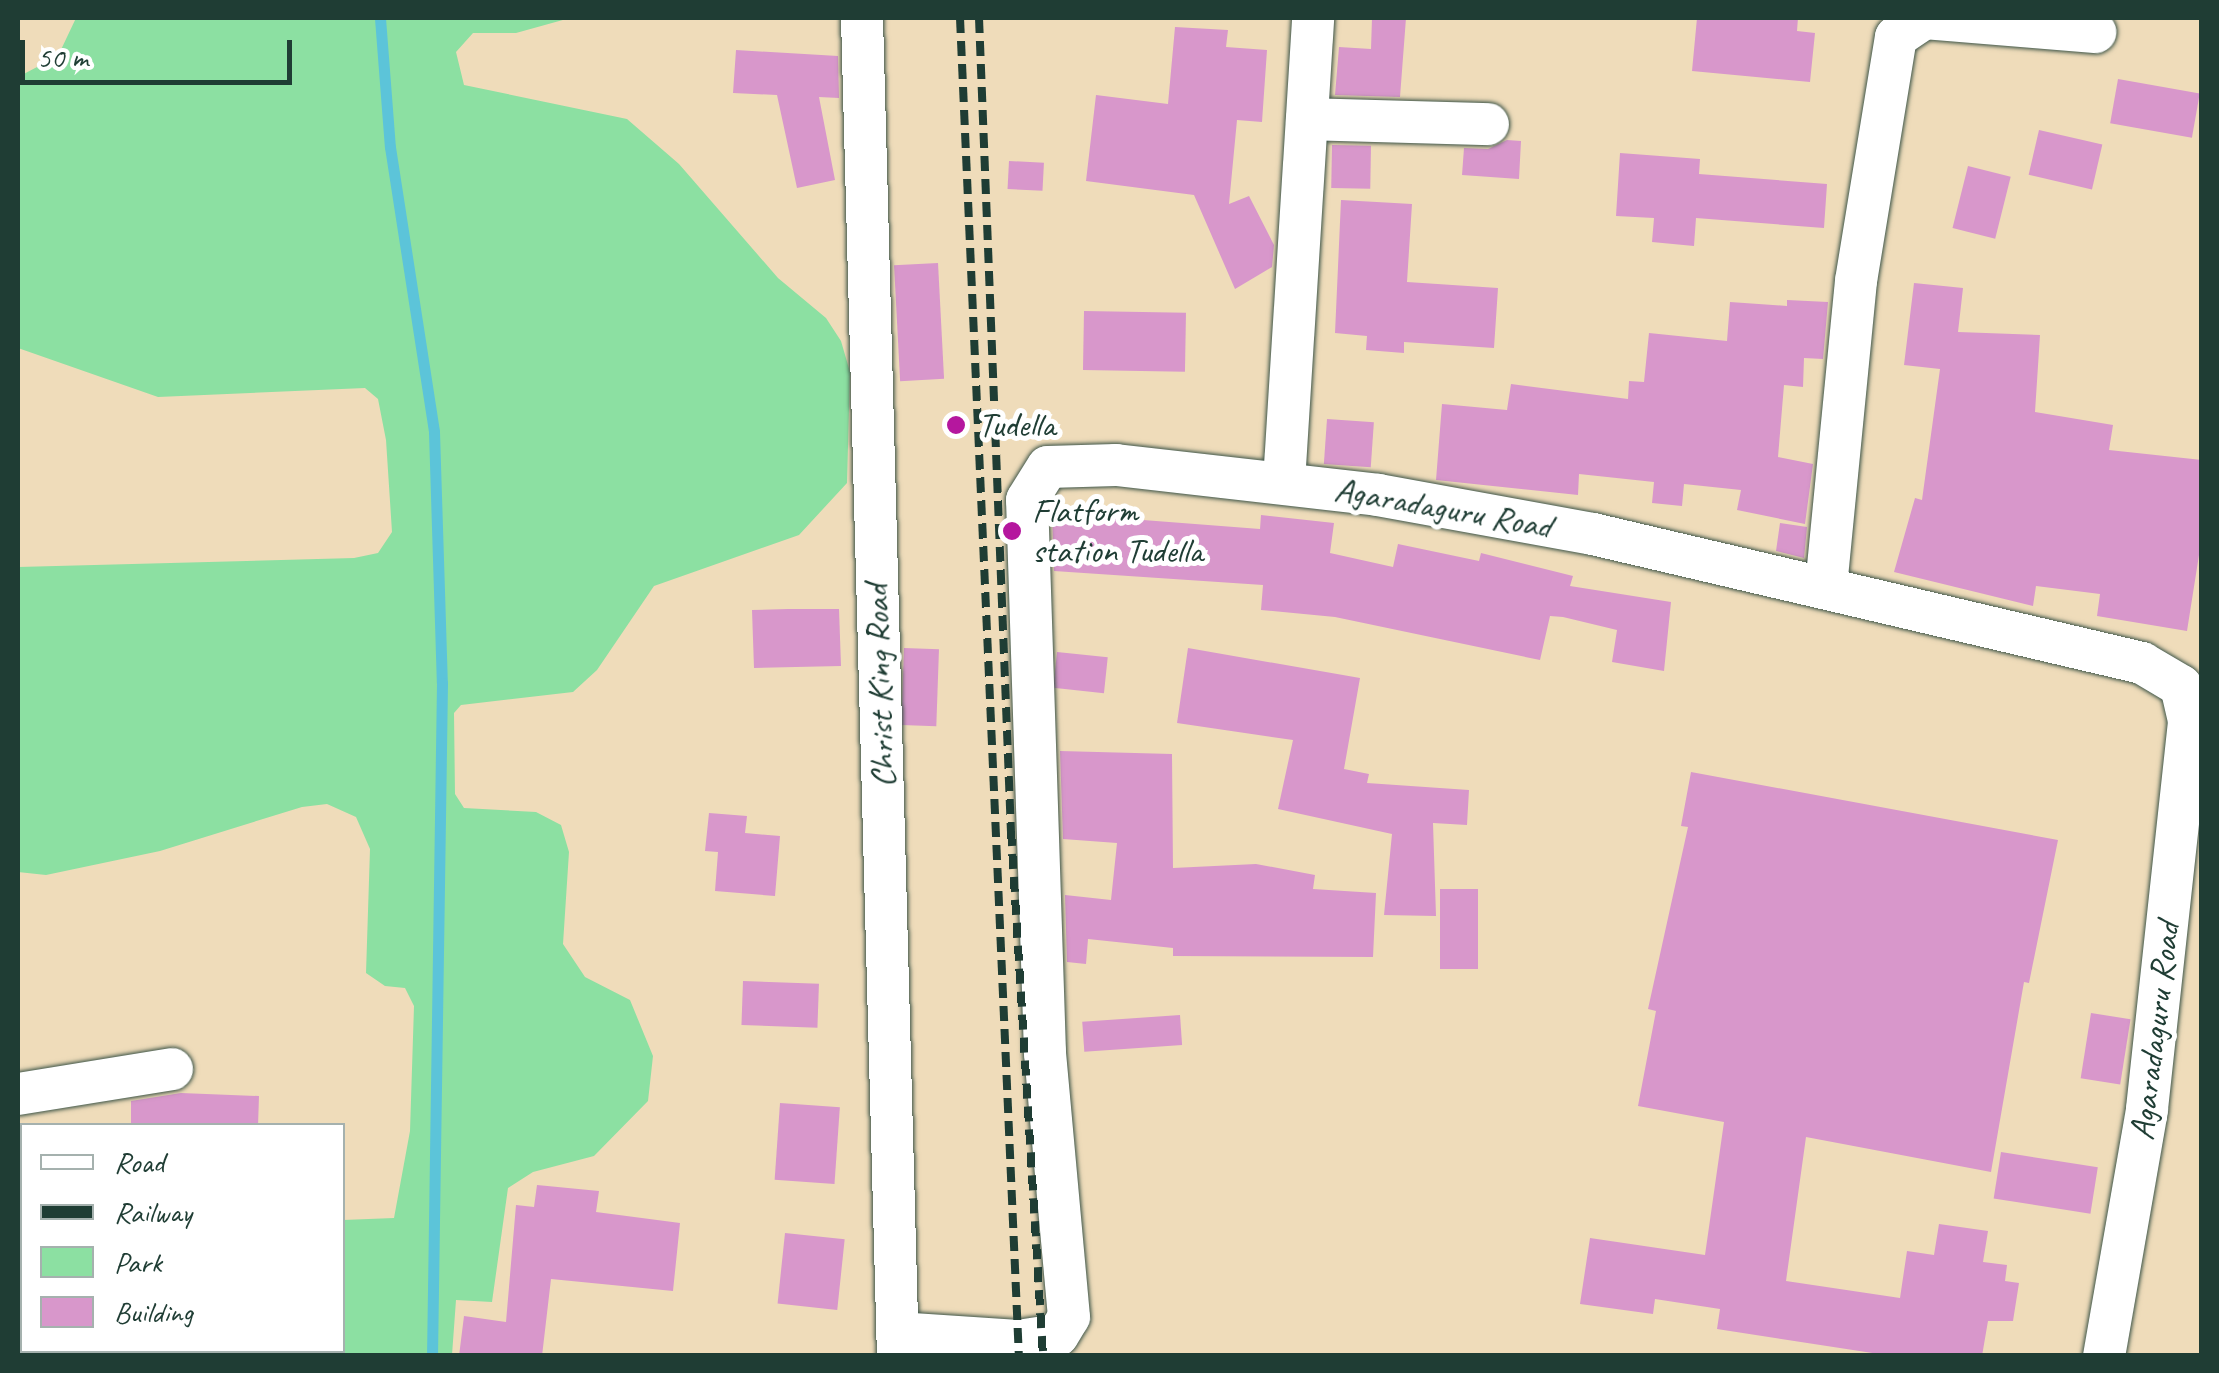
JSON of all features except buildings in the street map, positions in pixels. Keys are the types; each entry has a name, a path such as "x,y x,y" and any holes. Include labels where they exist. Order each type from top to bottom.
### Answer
{"street":[{"name":"Christ King Road","path":"862,18 898,1344"},
{"path":"1284,482 1313,18"},
{"path":"1826,587 1856,282 1897,27 1924,18 2095,32"},
{"path":"1307,119 1488,124"},
{"name":"Agaradaguru Road","path":"898,1344 1018,1341 1058,1335 1069,1317 1046,1053 1026,500 1048,467 1116,465 1284,482 1592,534 2142,663 2181,686 2195,723 2148,1110 2104,1356"},
{"path":"18,1094 172,1069"}],"green space":[{"path":"76,18 570,18 516,33 473,33 456,52 464,85 627,119 679,164 778,278 826,318 841,341 850,372 847,483 799,535 654,586 597,670 573,692 461,705 454,713 455,794 464,808 536,812 561,825 569,852 563,944 585,977 630,1000 653,1056 648,1101 594,1156 533,1172 508,1188 492,1302 456,1300 452,1355 18,1355 20,1284 20,1353 345,1353 345,1220 394,1218 410,1131 414,1006 405,988 385,986 366,973 370,849 356,817 327,804 302,807 160,851 46,875 18,872 18,567 354,558 378,553 392,532 386,440 378,399 365,388 158,397 18,348 18,77 58,56"}],"waterway":[{"path":"380,18 390,147 434,432 442,683 432,1356"}],"railway":[{"path":"960,18 1019,1356"},
{"path":"979,18 1011,831 1043,1356"}],"place":[{"name":"Tudella","path":"956,425"},
{"name":"Flatform station Tudella","path":"1012,531"}]}
